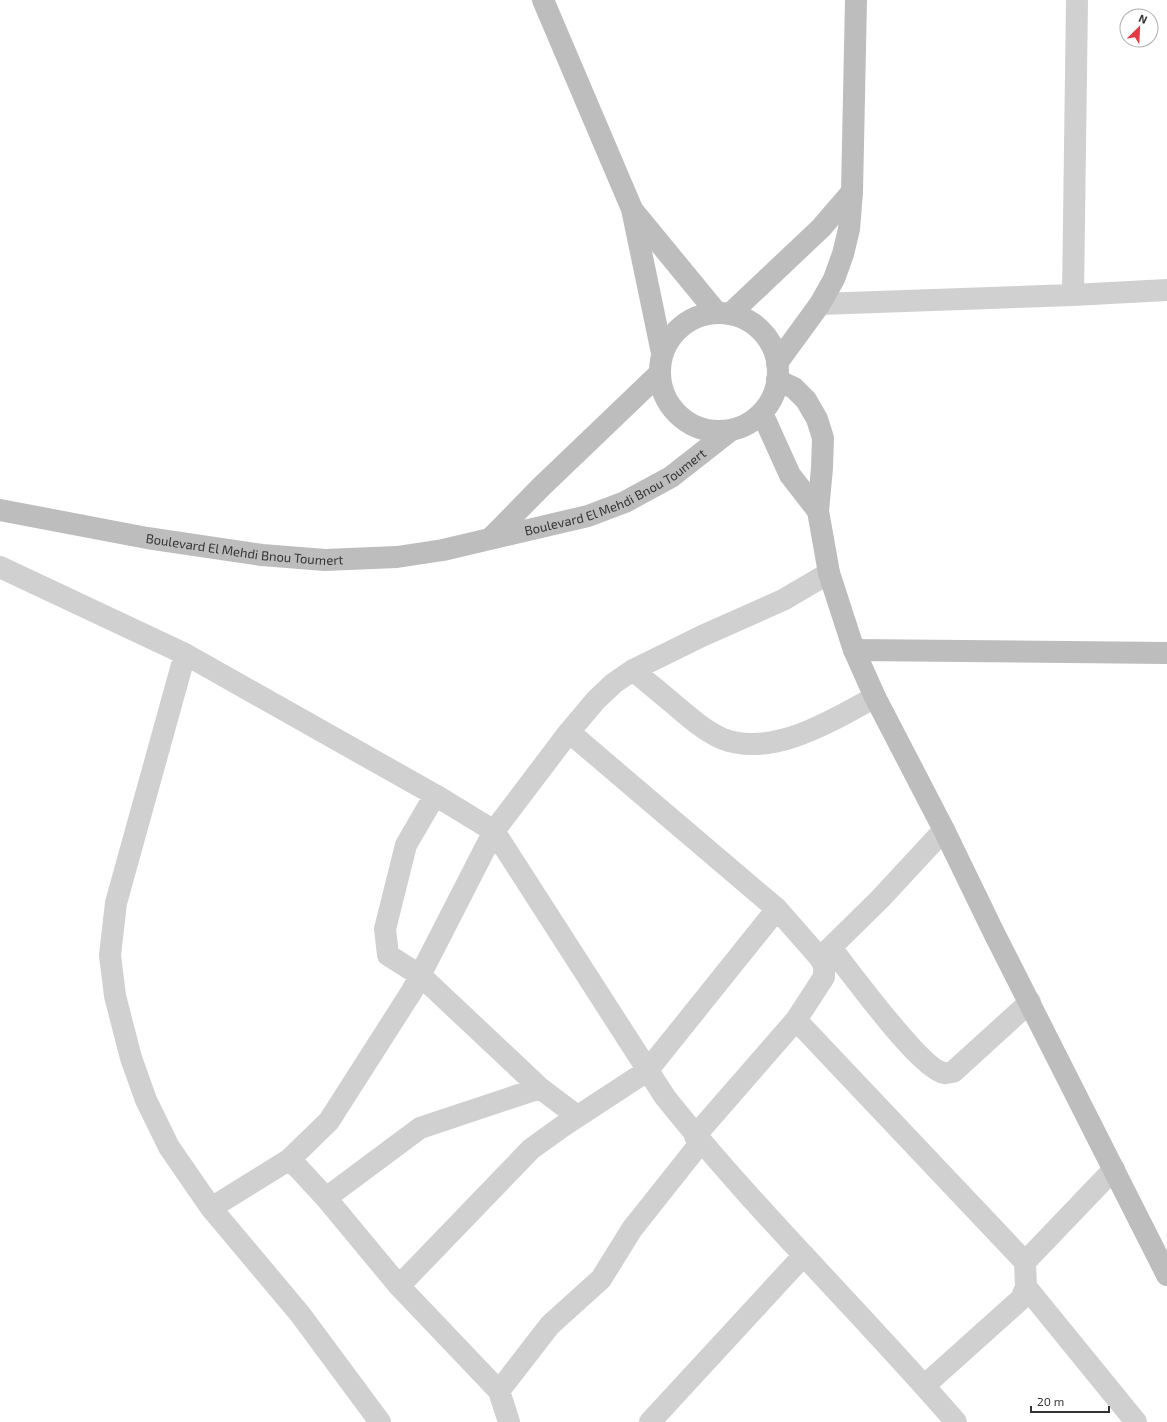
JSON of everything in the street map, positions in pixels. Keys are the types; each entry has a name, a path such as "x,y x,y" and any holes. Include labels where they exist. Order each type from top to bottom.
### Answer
{"main road":[{"path":"543,0 632,209 661,364"},
{"name":"Boulevard El Mehdi Bnou Toumert","path":"0,510 154,539 262,555 325,560 397,557 443,550 588,516 625,502 671,477 731,430 748,424 762,413 772,397 777,371 820,304 834,279 843,254 849,229 852,192 856,0"},
{"path":"724,314 822,228 852,192"},
{"path":"632,209 724,314 747,320 761,331 772,346 777,371 806,400 817,419 823,438 818,511 829,573 854,650 875,697 944,830 1167,1275"},
{"name":"Boulevard El Mehdi Bnou Toumert","path":"491,538 661,364 671,337 683,325 700,316 724,314"},
{"name":"Boulevard El Mehdi Bnou Toumert","path":"661,364 664,394 675,411 691,424 710,430 731,430"},
{"path":"762,413 790,475 818,511"},
{"path":"854,650 1167,653"}],"street":[{"path":"1073,295 1077,0"},
{"path":"820,304 1073,295 1167,290"},
{"path":"0,567 185,654 435,795 494,831 665,1097 698,1139 956,1422"},
{"path":"211,1208 290,1159 330,1120 421,976 494,831 569,732 596,700 614,683 633,670 702,636 783,600 829,573"},
{"path":"185,654 116,903 110,955 115,996 131,1058 146,1100 169,1147 211,1208 300,1314 380,1422"},
{"path":"633,670 706,729 724,739 741,743 779,741 820,726 875,697"},
{"path":"569,732 777,909 826,953 903,1040 931,1067 943,1073 953,1072 1030,1002"},
{"path":"435,795 406,845 385,929 388,955 421,976 540,1088 577,1116"},
{"path":"498,1391 550,1325 601,1279 632,1229 698,1139 796,1020 824,976 826,953 880,899 944,830"},
{"path":"399,1286 531,1149 577,1116 647,1071 777,909"},
{"path":"796,1020 1025,1262 1026,1287 1021,1299 924,1386"},
{"path":"326,1198 420,1128 540,1088"},
{"path":"290,1159 326,1198 399,1286 498,1391 509,1422"},
{"path":"1025,1262 1114,1169"},
{"path":"650,1422 804,1255"},
{"path":"1026,1287 1136,1422"}]}
